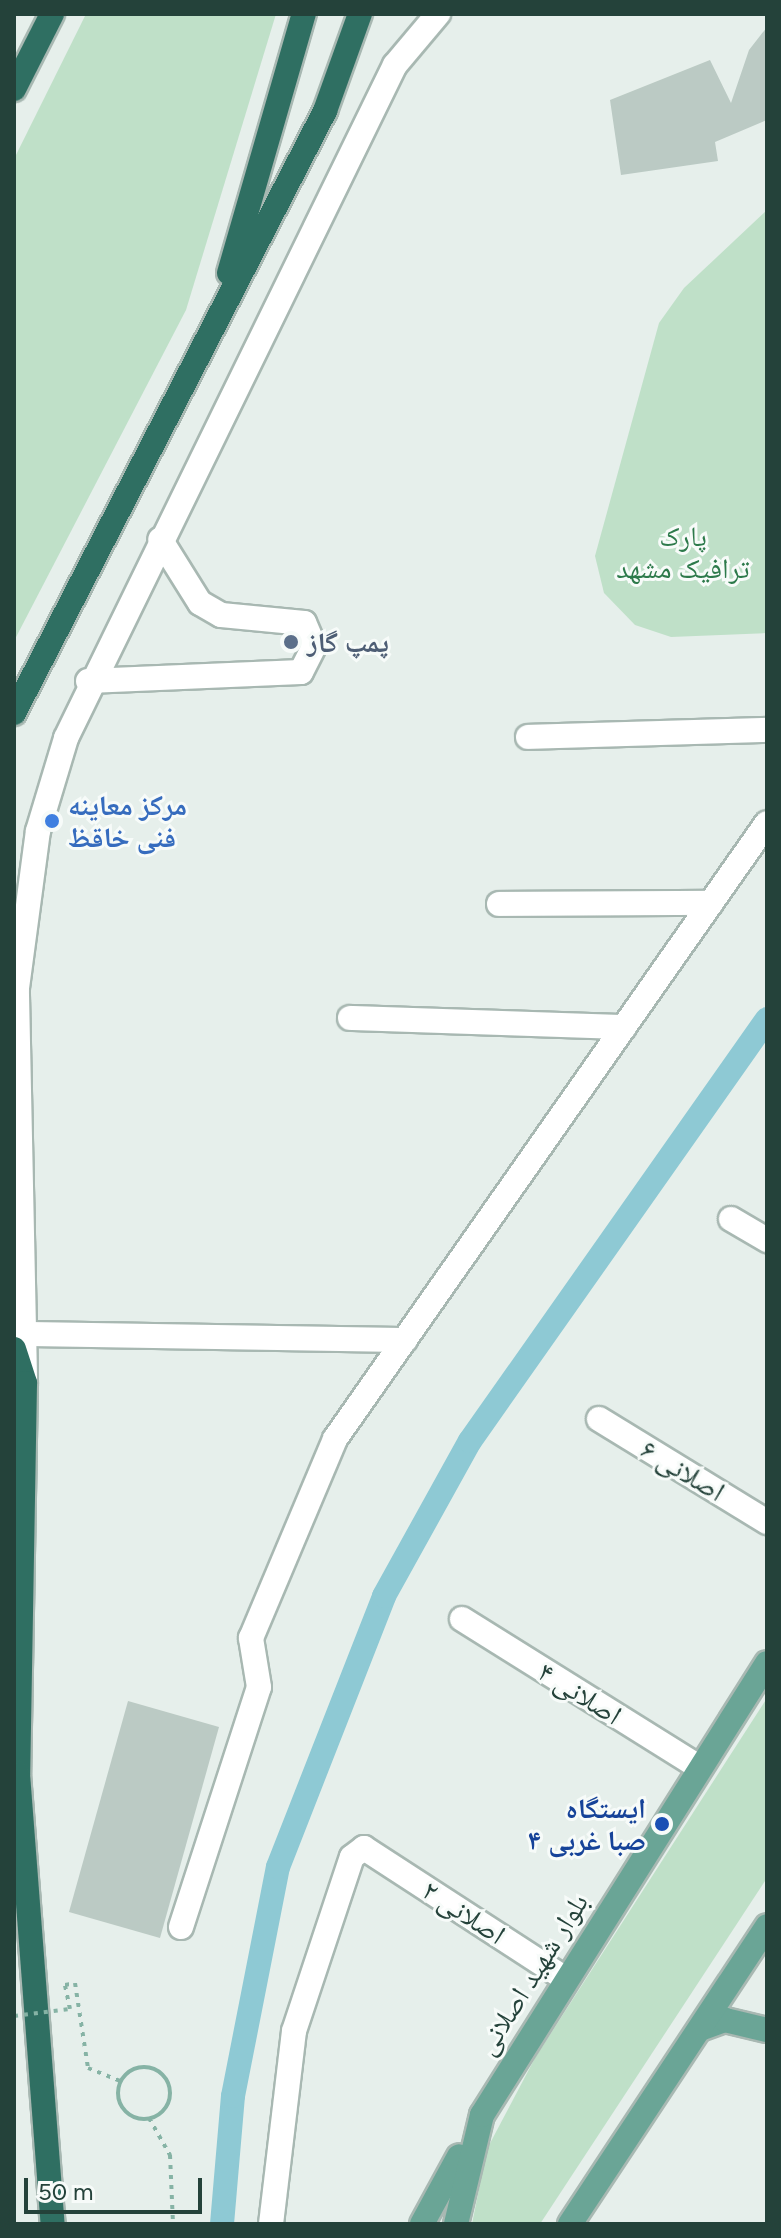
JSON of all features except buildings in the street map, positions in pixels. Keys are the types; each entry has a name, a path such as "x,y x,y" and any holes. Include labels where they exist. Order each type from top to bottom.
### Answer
{"highway":[{"path":"14,89 52,14"},
{"path":"213,329 304,14"},
{"path":"14,713 325,111 360,14"},
{"path":"20,1341 25,1383 18,1774 53,2224"}],"main road":[{"name":"بلوار شهید اصلانی","path":"422,2224 563,1977 767,1663"},
{"path":"570,2224 767,1926"},
{"path":"700,2029 725,2020 767,2030"},
{"name":"بلوار شهید اصلانی","path":"456,2224 482,2115"}],"street":[{"path":"405,1340 20,1341 17,988 38,831 88,681 395,65 438,14"},
{"path":"88,681 301,672 314,646 304,623 221,615 200,603 160,539"},
{"path":"528,737 767,730"},
{"path":"181,1927 259,1687 251,1638 335,1439 767,823"},
{"path":"499,904 711,903"},
{"path":"350,1018 624,1027"},
{"path":"731,1219 767,1240"},
{"name":"اصلانی ۶","path":"599,1419 767,1522"},
{"name":"اصلانی ۴","path":"462,1619 699,1767"},
{"name":"اصلانی ۲","path":"271,2224 294,2031 348,1863 364,1848 563,1977"}],"path":[{"path":"14,2016 70,2009 65,1985 75,1983 88,2068 120,2081"},
{"path":"120,2081 142,2067 165,2079 167,2103 149,2118"},
{"path":"120,2081 123,2109 149,2118 170,2155 173,2224"}],"green space":[{"path":"86,14 276,14 186,310 14,641 14,159"},
{"name":"پارک ترافیک مشهد","path":"767,210 767,633 671,637 635,625 604,593 595,556 659,323 684,288"},
{"path":"767,1698 767,1878 540,2224 472,2224 487,2149 535,2058"}],"waterway":[{"path":"222,2224 233,2096 278,1867 384,1596 470,1441 767,1019"}],"place":[{"name":"پمپ گاز","path":"291,642"},
{"name":"مرکز معاینه فنی خاقظ","path":"52,821"},
{"name":"ایستگاه صبا غربی ۴","path":"662,1824"}]}
